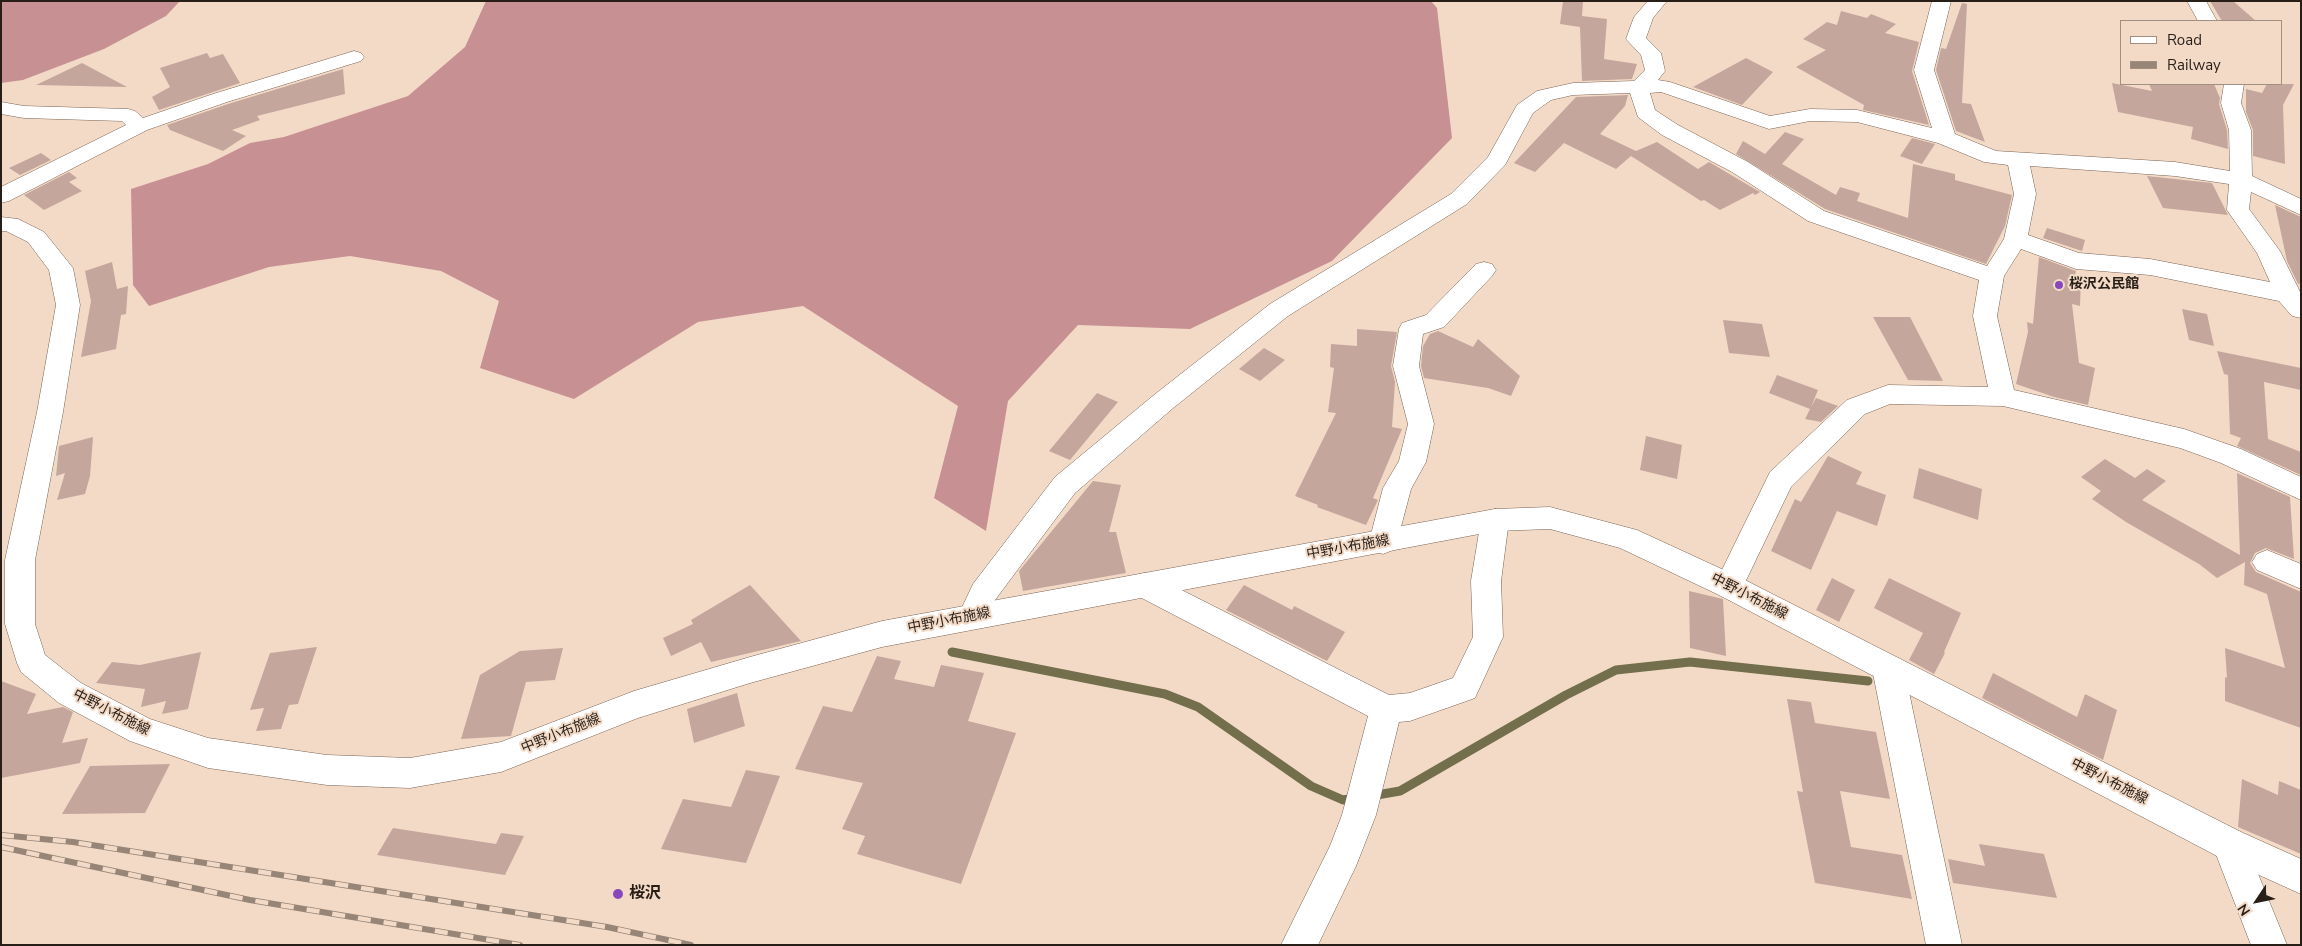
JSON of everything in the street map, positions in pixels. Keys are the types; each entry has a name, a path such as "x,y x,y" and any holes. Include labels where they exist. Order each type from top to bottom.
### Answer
{"street":[{"path":"1639,88 1655,71 1651,53 1636,39 1644,17 1658,1"},
{"path":"1942,1 1924,70 1946,138"},
{"path":"2196,1 2206,20"},
{"path":"1,196 140,126 220,98 354,56"},
{"path":"2234,85 2232,103 2240,130 2241,179 2238,210 2268,251 2294,302"},
{"path":"973,616 983,593 1065,485 1163,402 1279,310 1459,199 1497,160 1524,110 1544,95 1573,89 1664,86 1769,123 1810,115 1857,116 1946,138 1992,156 2018,160 2175,169 2241,179 2301,208"},
{"path":"1639,88 1645,113 1670,130 1740,167 1816,216 1992,276"},
{"path":"1,108 24,112 128,115 140,126"},
{"path":"2003,397 1985,316 1992,276 2016,239 2025,194 2018,160"},
{"name":"中野小布施線","path":"1,224 10,224 36,237 43,245 62,268 68,305 50,412 20,560 20,624 32,663 70,693 141,731 208,753 327,770 410,772 501,757 634,705 882,634 1495,520 1550,518 1627,538 1729,586 2229,844 2301,877"},
{"path":"2016,239 2076,261 2150,267 2294,302"},
{"path":"1383,542 1397,488 1412,462 1420,424 1406,366 1411,329 1434,321 1484,270"},
{"path":"1729,586 1780,480 1856,407 1888,394 2003,397 2184,439 2231,456 2301,489"},
{"path":"1144,585 1386,709 1410,707 1464,688 1488,637 1486,581 1495,520"},
{"path":"2267,562 2301,577"},
{"path":"1888,668 1944,945"},
{"path":"1299,945 1344,854 1359,814 1386,709"},
{"path":"2229,844 2269,945"}],"shaded area":[{"path":"1,1 180,1 166,16 104,49 23,80 1,83"},
{"path":"486,1 1431,1 1437,8 1452,138 1332,261 1190,329 1078,325 1008,401 986,531 934,498 958,406 803,306 698,322 574,399 480,368 499,301 441,271 350,256 269,267 149,306 133,285 131,189 208,164 250,143 284,137 408,96 465,47"}],"building":[{"path":"1563,1 1583,1 1582,16 1607,19 1604,59 1637,64 1632,79 1582,81 1580,27 1560,24"},
{"path":"2210,1 2233,1 2255,20 2221,20"},
{"path":"1962,3 1967,4 1962,103 1971,104 1985,142 1956,131 1936,70 1941,48 1946,49"},
{"path":"1841,11 1867,18 1871,14 1896,24 1885,33 1919,42 1912,71 1929,125 1863,110 1864,105 1796,67 1826,50 1803,39 1827,22 1837,25"},
{"path":"207,53 210,58 223,54 240,83 159,110 152,97 170,87 160,68"},
{"path":"1746,58 1773,72 1742,105 1693,87"},
{"path":"82,63 127,87 36,85"},
{"path":"343,69 345,94 257,116 260,120 232,130 246,136 223,151 170,130 167,125 228,104"},
{"path":"2112,83 2152,91 2149,85 2214,85 2220,98 2219,104 2227,130 2228,149 2191,139 2193,127 2118,112"},
{"path":"2294,84 2283,105 2285,164 2253,156 2253,130 2246,112 2246,89 2262,93 2266,85"},
{"path":"1628,95 1625,106 1600,134 1636,151 1657,142 1698,169 1709,162 1760,192 1755,195 1753,193 1720,210 1704,200 1701,201 1631,156 1616,169 1564,143 1535,172 1514,163 1576,97"},
{"path":"1785,132 1804,139 1782,164 1836,195 1840,187 1860,193 1857,201 1908,218 1913,164 1955,174 1955,180 2012,195 2005,226 1986,264 1825,209 1736,154 1743,141 1765,154"},
{"path":"1912,138 1935,144 1922,164 1900,156"},
{"path":"41,153 51,160 20,175 9,168"},
{"path":"69,172 77,178 69,182 82,191 44,210 24,195"},
{"path":"2147,176 2212,183 2228,215 2163,208"},
{"path":"2275,205 2301,217 2301,283 2298,284 2287,261"},
{"path":"2047,228 2085,240 2082,251 2043,238"},
{"path":"2039,257 2076,271 2075,275 2081,277 2080,306 2072,304 2079,363 2095,368 2088,405 2054,397 2016,384 2028,332 2027,322 2033,324"},
{"path":"112,262 117,289 128,286 126,314 121,315 116,349 81,357 91,301 85,271"},
{"path":"2182,309 2207,314 2214,346 2189,340"},
{"path":"1873,317 1910,317 1943,381 1908,380"},
{"path":"1723,320 1762,324 1770,357 1729,353"},
{"path":"1357,329 1397,332 1391,366 1395,382 1392,427 1402,429 1373,498 1378,500 1366,525 1317,507 1318,505 1295,496 1336,413 1328,412 1334,368 1330,367 1331,344 1357,346"},
{"path":"1438,331 1473,347 1478,339 1520,376 1511,396 1488,388 1424,378 1421,366 1423,346 1430,334"},
{"path":"1264,348 1285,360 1260,381 1239,369"},
{"path":"2217,351 2301,368 2301,390 2264,382 2268,439 2301,452 2301,475 2237,446 2241,438 2230,434 2228,375 2224,374"},
{"path":"1777,375 1818,390 1811,407 1816,398 1838,406 1821,422 1805,419 1810,409 1769,393"},
{"path":"1097,393 1118,402 1070,460 1049,451"},
{"path":"1646,436 1682,445 1677,479 1640,470"},
{"path":"93,437 90,476 85,494 57,500 65,473 56,476 59,446"},
{"path":"1828,456 1862,472 1856,484 1886,495 1877,526 1837,511 1811,570 1771,551 1795,499 1801,502"},
{"path":"2105,459 2135,478 2147,469 2166,481 2142,500 2240,555 2237,473 2290,497 2294,559 2266,548 2255,553 2250,563 2256,572 2301,592 2301,728 2225,701 2225,677 2227,678 2225,648 2285,668 2267,594 2244,585 2245,562 2217,578 2199,564 2126,522 2092,499 2101,491 2081,477"},
{"path":"1919,468 1982,489 1978,520 1913,498"},
{"path":"1093,481 1121,485 1109,532 1116,532 1126,573 1023,591 1019,571"},
{"path":"1832,578 1855,590 1839,622 1816,610"},
{"path":"1889,578 1961,613 1945,653 1934,674 1909,660 1923,633 1874,608"},
{"path":"750,585 801,641 711,662 701,642 671,656 663,638 693,624 691,620"},
{"path":"1244,585 1292,610 1294,606 1345,632 1327,661 1226,610"},
{"path":"1689,591 1723,599 1726,656 1690,648"},
{"path":"317,647 298,704 289,705 281,729 256,731 264,708 250,710 270,653"},
{"path":"563,648 555,680 526,682 511,736 461,739 480,675 520,651"},
{"path":"201,652 188,709 162,714 166,701 141,707 145,689 96,683 112,662 140,665"},
{"path":"877,656 901,661 894,679 934,687 941,665 984,673 968,721 1016,733 961,884 857,854 865,836 842,829 863,783 795,769 823,706 852,712"},
{"path":"1993,673 2077,717 2085,694 2117,710 2103,760 1982,698"},
{"path":"1,681 36,694 27,714 63,707 73,712 62,743 88,738 80,763 1,778"},
{"path":"737,693 745,726 694,743 687,709"},
{"path":"1787,699 1811,702 1815,723 1876,732 1890,799 1840,791 1851,847 1902,855 1912,899 1815,883 1797,791 1803,792"},
{"path":"170,764 145,813 62,814 90,766"},
{"path":"746,770 780,776 746,863 661,849 683,799 731,807"},
{"path":"2242,779 2278,795 2279,781 2301,790 2301,854 2238,827"},
{"path":"393,828 496,844 501,833 524,836 505,875 377,855"},
{"path":"1979,844 2044,854 2057,898 1953,883 1948,859 1985,866"}],"waterway":[{"path":"952,652 1165,694 1198,707 1311,786 1343,800 1355,798"},
{"path":"1371,796 1400,791 1566,695 1616,670 1690,662 1868,681"}],"railway":[{"path":"1,835 73,842 607,927 691,945"},
{"path":"1,847 250,900 520,945"}],"place":[{"name":"桜沢公民館","path":"2059,285"},
{"name":"桜沢","path":"618,894"}]}
